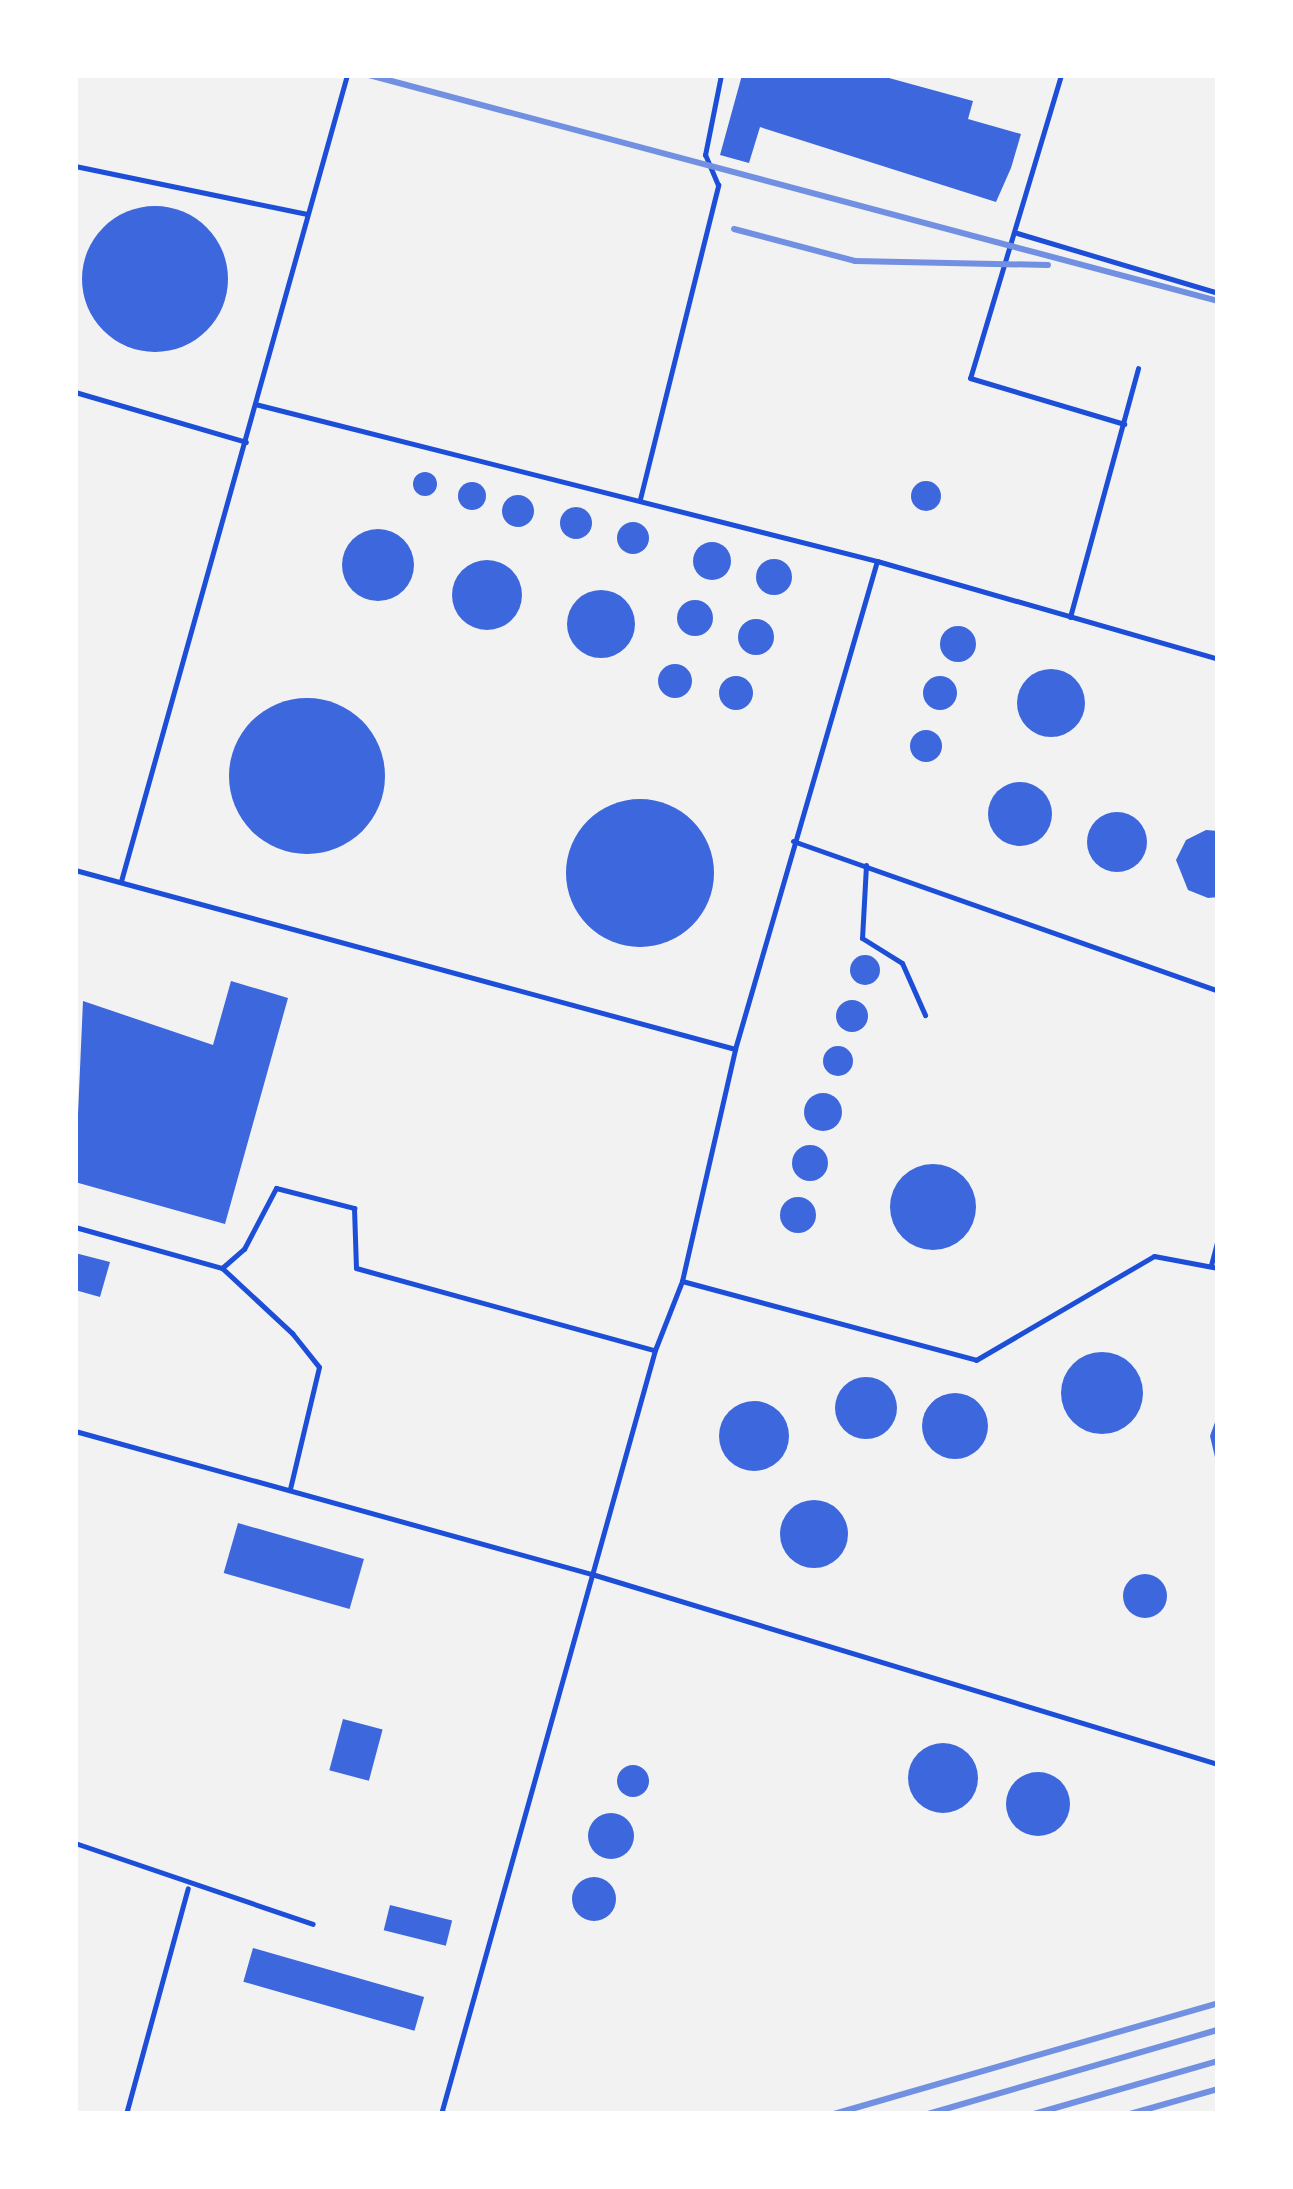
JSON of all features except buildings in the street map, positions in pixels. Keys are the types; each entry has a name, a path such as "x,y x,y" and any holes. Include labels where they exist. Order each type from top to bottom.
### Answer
{"lane":[{"path":"122,881 347,75"},
{"path":"640,499 718,185 705,155 720,75"},
{"path":"1060,75 1017,233 970,378 1124,424"},
{"path":"75,166 307,214"},
{"path":"1017,233 1218,293"},
{"path":"1070,618 1138,368"},
{"path":"75,392 246,442"},
{"path":"255,404 876,561 1218,659"},
{"path":"441,2114 655,1350 682,1281 735,1048 876,561"},
{"path":"792,841 1218,991"},
{"path":"866,865 862,938 902,963 925,1015"},
{"path":"75,872 122,881 735,1048"},
{"path":"222,1268 244,1250 276,1188 354,1208 356,1268 655,1350"},
{"path":"75,1227 222,1268 319,1368 290,1491"},
{"path":"682,1281 976,1360 1154,1256 1214,1266 1218,1238"},
{"path":"75,1432 594,1575 1218,1764"},
{"path":"75,1843 164,1869 188,1888 313,1924"},
{"path":"126,2114 188,1888"}],"railway":[{"path":"369,75 1218,301"},
{"path":"734,229 855,261 1048,265"},
{"path":"834,2114 1218,2003"},
{"path":"928,2114 1218,2030"},
{"path":"1034,2114 1218,2061"},
{"path":"1130,2114 1218,2089"}]}
